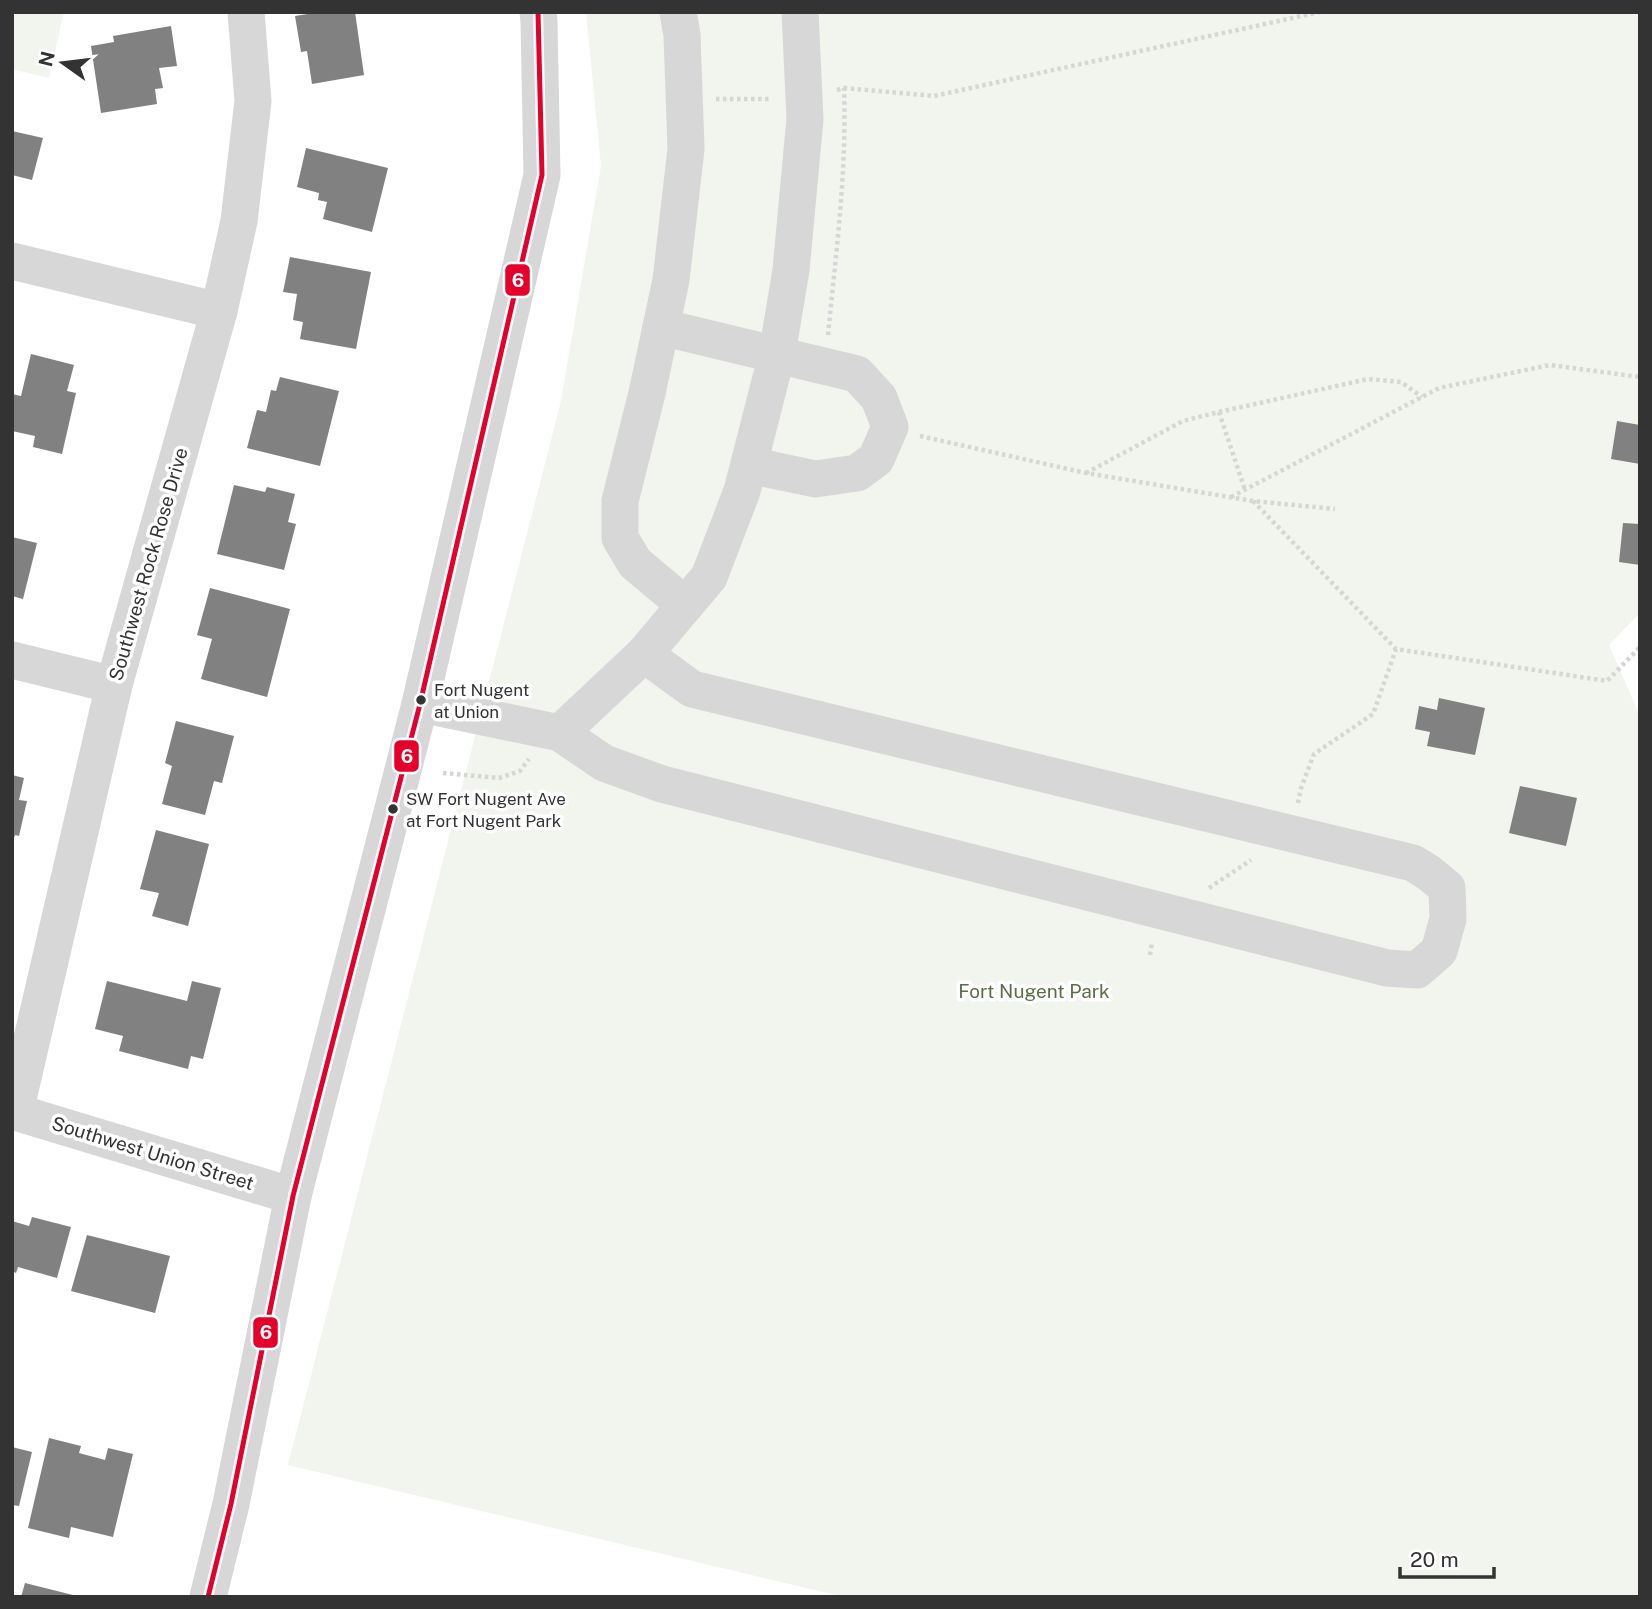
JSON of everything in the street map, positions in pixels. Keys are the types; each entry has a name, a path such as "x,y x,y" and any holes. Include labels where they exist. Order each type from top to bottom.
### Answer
{"street":[{"name":"Southwest Rock Rose Drive","path":"14,1111 114,685 219,311 239,222 253,101 246,12"},
{"path":"208,1597 231,1504 293,1196 420,704 542,175 538,12"},
{"path":"678,12 682,35 686,149 671,280 620,501 620,538 635,563 685,605"},
{"path":"560,733 644,654 709,577 742,491 777,354 791,270 805,119 800,12"},
{"path":"12,261 219,311"},
{"path":"661,327 857,374 879,398 890,428 877,459 857,473 815,479 749,465"},
{"path":"420,704 560,733 604,763 662,783 1387,968 1417,970 1439,951 1448,919 1447,888 1413,863 692,690 644,654"},
{"path":"12,660 114,685"},
{"name":"Southwest Union Street","path":"14,1111 293,1196"}],"path":[{"path":"684,99 804,99 844,88 934,96 1320,12"},
{"path":"1231,497 1439,387 1550,365 1640,377"},
{"path":"1086,473 1182,421 1219,412 1368,379 1401,382 1422,397"},
{"path":"1219,412 1245,490"},
{"path":"919,436 1086,473 1231,497 1335,509"},
{"path":"1253,500 1396,649 1606,681 1640,648"},
{"path":"443,773 499,778 520,771 533,754 560,733"}],"green space":[{"path":"12,12 64,12 49,78 12,69"},
{"name":"Fort Nugent Park","path":"586,12 1640,12 1640,613 1609,645 1640,716 1640,1597 844,1597 288,1465 561,401 601,166"}],"building":[{"path":"320,12 355,12 364,75 312,84 307,51 301,52 295,16"},
{"path":"171,26 177,66 159,68 163,88 155,89 157,104 101,113 91,46 114,42 113,36"},
{"path":"12,131 43,138 32,180 12,175"},
{"path":"306,148 388,168 372,232 323,219 327,202 318,200 319,193 297,187"},
{"path":"290,257 371,272 356,349 300,339 303,322 293,320 297,294 283,292"},
{"path":"31,354 74,365 67,391 76,393 62,454 33,447 35,436 12,431 12,394 21,396"},
{"path":"280,377 339,391 320,466 247,448 257,410 266,412 271,390 276,391"},
{"path":"1617,421 1640,425 1640,464 1611,459"},
{"path":"234,485 265,492 267,487 295,494 288,522 296,524 284,570 217,554"},
{"path":"1623,523 1640,524 1640,565 1619,562"},
{"path":"12,537 37,543 23,599 12,596"},
{"path":"210,588 290,609 267,697 201,679 212,639 197,635"},
{"path":"1439,698 1485,708 1475,755 1427,746 1430,732 1415,729 1419,706 1437,710"},
{"path":"176,721 234,736 222,783 214,781 205,815 162,804 172,766 165,763"},
{"path":"12,775 24,778 19,800 27,801 19,836 15,835 13,841"},
{"path":"1520,786 1577,798 1566,846 1509,833"},
{"path":"156,830 209,844 188,926 152,916 159,893 140,889"},
{"path":"107,981 187,1001 192,981 221,988 203,1059 191,1056 188,1069 119,1051 123,1036 95,1029"},
{"path":"32,1217 71,1227 57,1278 18,1267 16,1273 12,1271 12,1221 29,1226"},
{"path":"87,1235 170,1256 155,1313 71,1291"},
{"path":"49,1438 81,1446 79,1453 105,1460 108,1448 133,1454 113,1537 71,1527 69,1538 28,1528"},
{"path":"12,1447 32,1452 19,1506 12,1505"},
{"path":"25,1583 77,1596 77,1597 21,1597"}],"transit line":[{"name":"6","path":"208,1597 231,1504 293,1196 420,704 542,175 538,12"}],"place":[{"name":"Fort Nugent at Union","path":"421,700"},
{"name":"SW Fort Nugent Ave at Fort Nugent Park","path":"393,809"}]}
